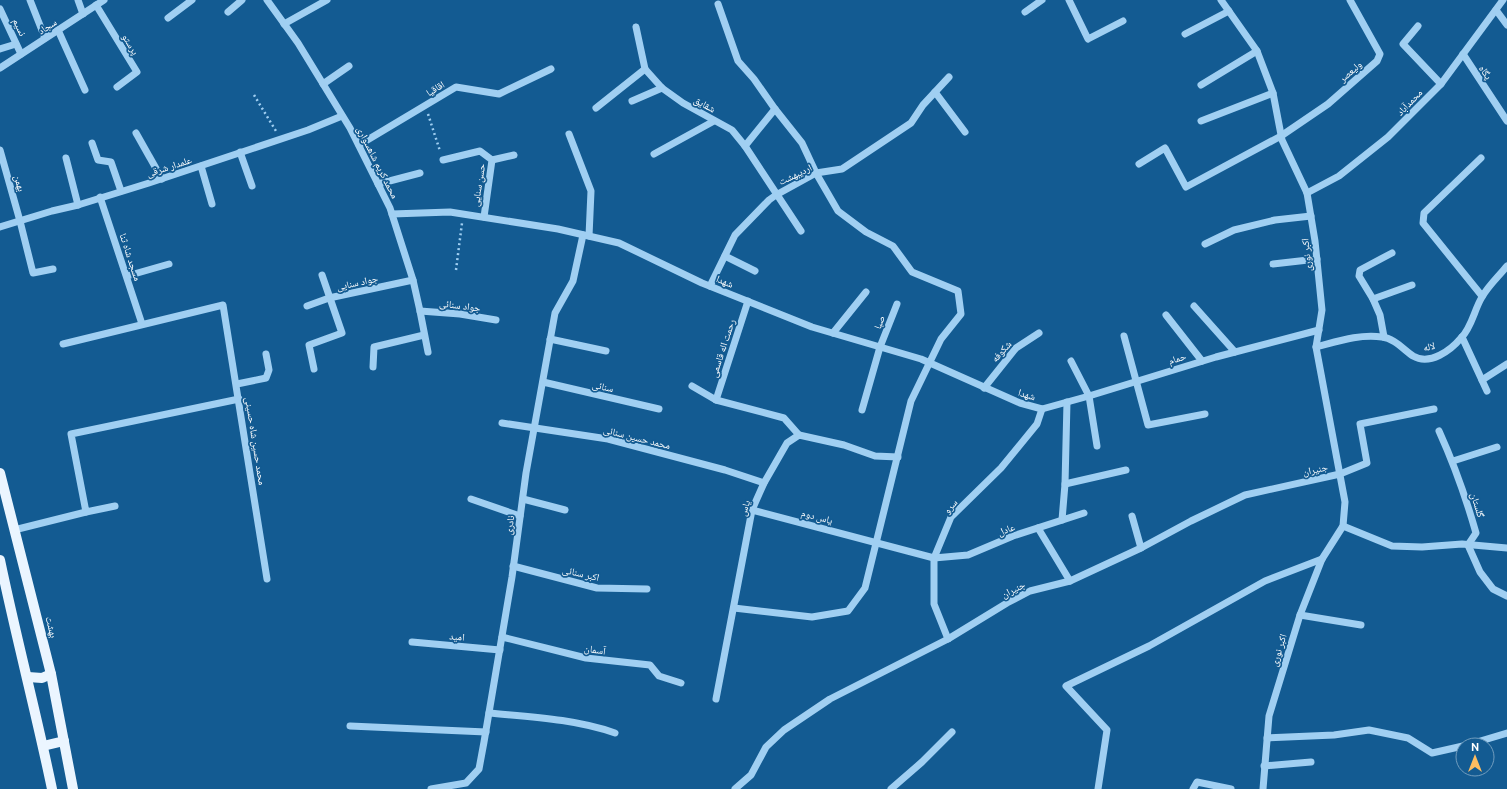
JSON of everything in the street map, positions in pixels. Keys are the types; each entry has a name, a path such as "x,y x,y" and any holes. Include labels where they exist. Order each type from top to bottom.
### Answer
{"main road":[{"name":"بهشت","path":"0,473 51,674 74,789"},
{"path":"0,560 14,624 28,677 52,789"},
{"path":"28,677 42,678 51,674"},
{"path":"43,746 64,741"}],"street":[{"path":"30,0 45,38"},
{"path":"78,0 83,14"},
{"name":"سجاد","path":"0,68 104,0"},
{"path":"168,18 192,0"},
{"path":"228,12 242,0"},
{"name":"محمد کریم شاهسواری","path":"267,0 323,84 359,145 392,214 412,280 428,352"},
{"path":"284,24 327,0"},
{"path":"1025,12 1042,0"},
{"path":"1069,0 1088,39 1123,21"},
{"name":"اکبر نوری","path":"1221,0 1257,50 1273,93 1281,136 1306,193 1317,259 1322,310 1316,347 1345,502 1343,526 1322,559 1300,615 1269,716 1263,789"},
{"name":"ولیعصر","path":"1281,136 1328,104 1377,61 1380,54 1350,0"},
{"name":"محمدآباد","path":"1306,193 1339,176 1388,137 1441,84 1503,0"},
{"path":"718,4 738,61 754,79 802,143 816,173 838,211 866,232 893,246 912,272 958,291 961,314 941,339 911,400 865,588 848,611 812,617 734,608"},
{"name":"پرستو","path":"96,5 137,72 117,87"},
{"name":"نسیم","path":"0,9 21,54"},
{"path":"1496,10 1507,25"},
{"path":"1185,34 1229,11"},
{"path":"1418,26 1403,44 1441,84"},
{"name":"شقایق","path":"636,27 645,69 662,88 683,103 732,130 745,146 801,231"},
{"path":"58,30 85,90"},
{"path":"0,49 16,44"},
{"path":"1201,85 1257,50"},
{"name":"پگاه","path":"1462,54 1507,121"},
{"path":"323,84 349,66"},
{"name":"اقاقیا","path":"359,145 456,87 499,94 551,69"},
{"path":"596,108 645,69"},
{"name":"اردیبهشت","path":"710,286 735,235 776,195 816,173 842,169 911,123 923,105 949,77"},
{"path":"632,101 662,88"},
{"path":"935,92 965,132"},
{"path":"1201,120 1273,93"},
{"path":"745,146 775,109"},
{"name":"علمدار شرقی","path":"0,227 162,179 280,139 342,116"},
{"path":"654,154 714,120"},
{"path":"136,133 162,179"},
{"name":"نادری","path":"431,789 466,783 479,769 500,650 542,382 555,313 574,281 586,235 591,191 570,134"},
{"path":"1139,164 1165,148 1186,187 1281,136"},
{"path":"92,142 98,160 111,162 121,191"},
{"name":"بهمن","path":"0,150 33,273 54,269"},
{"path":"240,152 252,186"},
{"name":"حسن سنايی","path":"443,160 480,152 492,160 484,218"},
{"path":"492,160 514,155"},
{"path":"66,158 78,205"},
{"path":"1481,158 1424,213 1422,219 1423,223 1482,296"},
{"path":"201,166 212,204"},
{"path":"378,184 420,173"},
{"name":"مسجد شاه ثنا","path":"100,197 142,324"},
{"name":"شهدا","path":"392,214 450,212 558,229 619,243 710,286 812,327 921,359 1020,403 1042,409"},
{"path":"1205,244 1234,230 1275,220 1310,216"},
{"path":"1384,337 1380,315 1373,299 1358,273 1360,270 1392,253"},
{"path":"724,256 755,271"},
{"path":"1273,264 1317,259"},
{"path":"127,276 169,264"},
{"name":"لاله","path":"1316,347 1357,336 1384,337 1400,345 1413,356 1420,358 1431,358 1449,351 1462,338 1468,329 1482,296 1507,266"},
{"path":"314,369 309,345 342,333 322,275"},
{"name":"جواد سنایی","path":"307,306 329,298 412,280"},
{"path":"1373,299 1412,284"},
{"path":"833,333 866,292"},
{"name":"رحمت اله قاسمی","path":"716,400 748,301"},
{"name":"صبا","path":"862,410 880,347 897,304"},
{"name":"محمد حسین شاه حسینی","path":"142,324 223,305 237,384 267,579"},
{"path":"1194,306 1235,352"},
{"name":"جواد سنائی","path":"420,311 460,314 496,320"},
{"path":"1166,315 1202,361"},
{"path":"63,344 142,324"},
{"name":"حمام","path":"1042,409 1137,382 1202,361 1319,330"},
{"name":"شکوفه","path":"984,388 1016,348 1039,333"},
{"path":"373,367 374,347 424,335"},
{"path":"1124,336 1148,425 1205,414"},
{"path":"1462,338 1487,391"},
{"path":"550,339 606,351"},
{"path":"237,384 266,378 269,370 266,354"},
{"path":"1071,361 1090,396 1097,446"},
{"path":"1482,380 1507,364"},
{"name":"سنائی","path":"542,382 659,409"},
{"path":"692,386 716,400 784,418 799,435 844,445 875,456 898,457"},
{"path":"86,512 71,434 239,399"},
{"path":"1062,520 1065,484 1067,402"},
{"name":"سرو","path":"948,640 934,604 934,558 951,517 1001,468 1038,424 1042,409"},
{"name":"جنیران","path":"735,789 751,775 766,747 784,730 830,699 948,640 1006,603 1030,591 1070,581 1140,548 1245,495 1340,474 1367,463 1360,424 1434,409"},
{"name":"محمد حسین سنائی","path":"502,423 608,439 725,470 764,483"},
{"name":"گلستان","path":"1439,431 1453,461 1476,533 1468,545"},
{"name":"یاس","path":"716,699 752,510 764,483 787,443 799,435"},
{"path":"1453,461 1497,447"},
{"path":"1065,484 1126,470"},
{"path":"471,499 520,516"},
{"path":"523,499 565,510"},
{"path":"14,530 115,506"},
{"name":"یاس دوم","path":"752,510 934,558"},
{"name":"عادل","path":"934,558 968,555 1013,536 1084,513"},
{"path":"1132,516 1140,548"},
{"path":"1343,526 1392,546 1422,547 1468,545 1507,548"},
{"path":"1038,528 1070,581"},
{"path":"1468,545 1480,572 1493,589 1507,596"},
{"path":"1098,789 1107,730 1066,686 1149,646 1265,581 1322,559"},
{"name":"اکبر سنائی","path":"513,566 597,588 646,589"},
{"path":"1300,615 1361,625"},
{"name":"آسمان","path":"502,637 586,658 650,665 659,676 681,683"},
{"name":"امید","path":"412,642 500,650"},
{"path":"489,713 550,718 598,727 615,733"},
{"path":"350,726 486,732"},
{"path":"1267,738 1334,735 1369,730 1408,738 1432,753 1455,748"},
{"path":"891,789 922,762 952,732"},
{"path":"1494,737 1507,733"},
{"path":"1264,766 1311,762"},
{"path":"1193,789 1197,782 1230,789"}],"path":[{"path":"254,94 280,139"},
{"path":"425,106 443,160"},
{"path":"456,270 463,214"}]}
